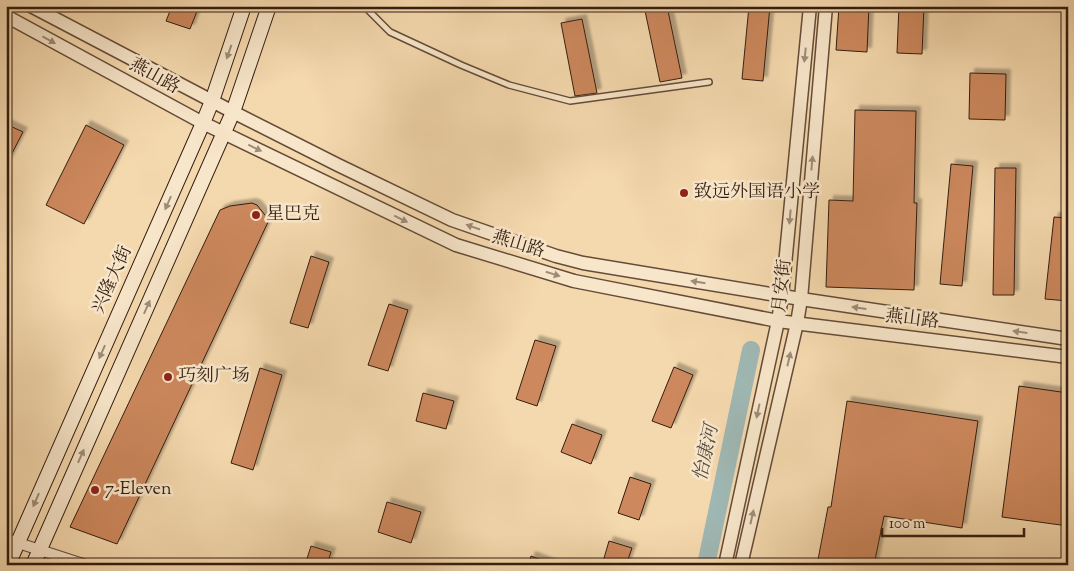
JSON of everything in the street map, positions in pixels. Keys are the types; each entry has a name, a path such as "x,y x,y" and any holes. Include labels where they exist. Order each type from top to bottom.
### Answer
{"main road":[{"name":"兴隆大街","path":"8,565 12,541 203,124 244,6"},
{"path":"33,565 233,112 269,6"}],"street":[{"name":"燕山路","path":"31,6 233,112 452,220 556,256 583,263 800,299 1068,339"},
{"path":"725,565 782,296 810,6"},
{"name":"月安街","path":"741,565 797,323 826,6"},
{"name":"燕山路","path":"6,16 203,124 456,245 574,281 778,321 1068,357"},
{"path":"12,541 86,565"}],"lane":[{"path":"367,6 369,11 390,32 509,85 570,102 709,82"}],"building":[{"path":"172,6 199,6 190,29 166,21"},
{"path":"644,6 667,6 682,78 660,82"},
{"path":"749,6 770,6 763,81 742,79"},
{"path":"839,6 869,6 867,52 836,50"},
{"path":"899,6 924,6 922,54 897,53"},
{"path":"582,19 597,93 575,96 561,23"},
{"path":"970,73 1006,74 1005,120 969,119"},
{"path":"855,110 916,111 914,203 917,203 914,290 826,287 829,200 853,201"},
{"path":"6,124 23,132 6,165"},
{"path":"86,125 124,145 84,224 46,205"},
{"path":"951,164 973,166 962,286 940,284"},
{"path":"995,168 1016,168 1014,295 993,295"},
{"name":"巧刻广场","path":"252,203 257,205 269,220 117,544 70,527 220,210 230,206"},
{"path":"1054,217 1068,218 1068,301 1045,299"},
{"path":"311,256 329,262 308,328 290,323"},
{"path":"389,304 408,310 388,371 368,365"},
{"path":"535,340 556,346 537,406 516,399"},
{"path":"674,367 693,375 671,428 652,421"},
{"path":"260,368 282,375 253,470 231,463"},
{"path":"1019,386 1068,393 1068,526 1002,517"},
{"path":"423,393 454,401 446,429 416,421"},
{"path":"847,401 978,421 962,528 884,516 874,565 817,565 828,507 831,507"},
{"path":"572,424 602,435 591,464 561,452"},
{"path":"630,477 651,484 639,520 618,513"},
{"path":"387,502 421,512 411,543 378,532"},
{"path":"609,541 632,548 626,565 602,565"},
{"path":"311,546 331,552 327,565 305,565"},
{"path":"531,556 552,564 528,565"}],"waterway":[{"name":"怡康河","path":"706,565 751,350"}],"place":[{"name":"致远外国语小学","path":"684,193"},
{"name":"星巴克","path":"256,215"},
{"name":"巧刻广场","path":"168,377"},
{"name":"7-Eleven","path":"95,490"}]}
